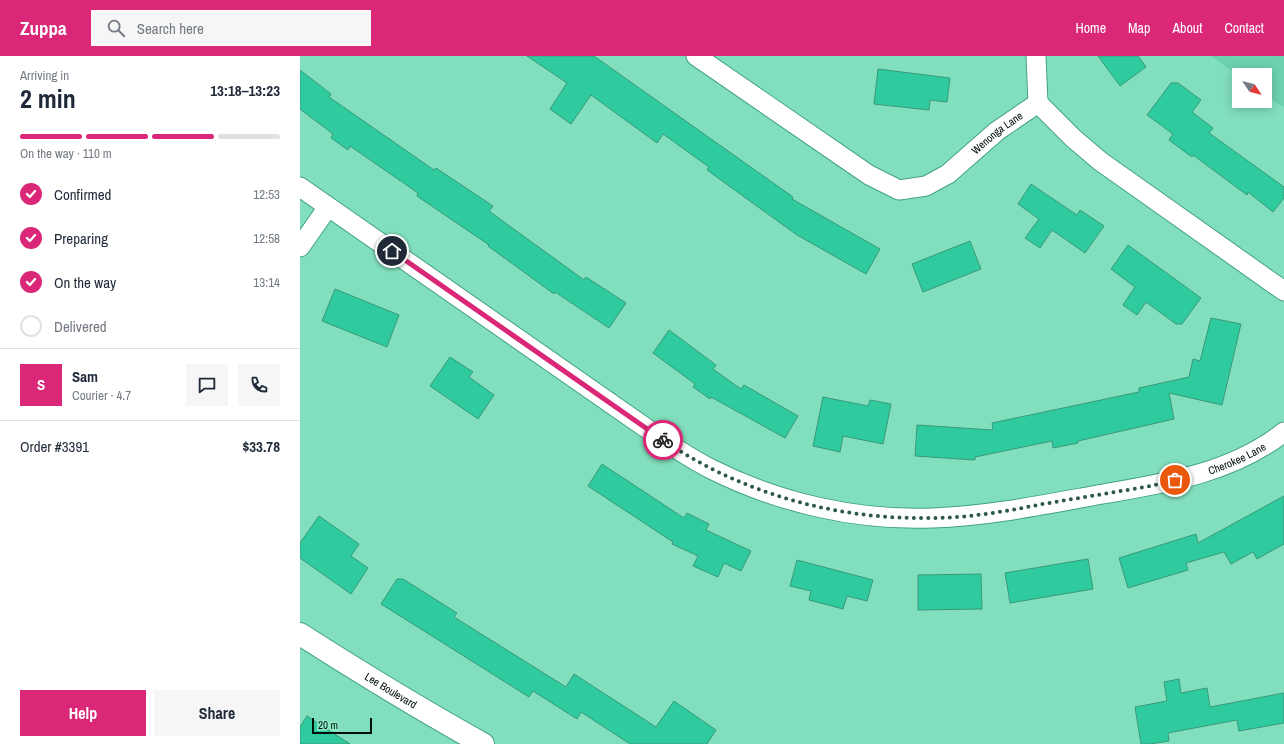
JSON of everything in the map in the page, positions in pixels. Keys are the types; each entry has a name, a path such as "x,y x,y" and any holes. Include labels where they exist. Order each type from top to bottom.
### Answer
{"street":[{"name":"Wenonga Lane","path":"696,56 869,175 899,190 926,186 948,174 997,132 1038,103"},
{"path":"1036,56 1038,103 1073,138 1100,161 1284,291"},
{"name":"Cherokee Lane","path":"300,187 669,444 710,469 749,486 796,502 879,517 933,518 997,512 1151,486 1199,475 1241,459 1284,432"},
{"path":"300,247 328,207"},
{"name":"Lee Boulevard","path":"300,634 381,686 426,713 483,744"}],"shaded area":[{"path":"1211,56 1284,56 1284,108 1272,99 1272,68 1232,68 1232,71"}],"building":[{"path":"527,56 594,56 793,197 792,199 880,249 866,274 797,235 707,170 709,167 663,134 657,143 591,95 571,124 550,109 567,83"},
{"path":"1098,56 1138,56 1146,67 1120,86"},
{"path":"878,69 950,78 947,102 930,100 929,110 874,104"},
{"path":"300,70 331,94 329,97 434,170 436,168 493,206 489,211 584,280 586,277 626,303 609,328 555,292 554,294 488,246 489,245 417,196 418,193 350,146 348,150 331,138 333,134 300,109"},
{"path":"1171,83 1178,83 1201,100 1192,112 1213,128 1209,133 1284,187 1284,198 1273,212 1248,192 1247,195 1193,155 1192,157 1169,140 1173,134 1147,115"},
{"path":"1031,184 1077,215 1080,210 1104,226 1085,253 1052,230 1040,248 1025,238 1039,219 1018,204"},
{"path":"970,241 981,269 923,292 912,264"},
{"path":"1128,245 1201,298 1182,324 1176,324 1146,302 1137,315 1123,305 1135,287 1111,269"},
{"path":"335,289 399,315 387,347 322,321"},
{"path":"1211,318 1241,324 1222,405 1169,393 1174,419 1078,441 1078,443 1053,448 1052,441 975,457 975,460 915,456 917,425 993,430 992,423 1139,392 1139,388 1189,377 1193,359 1200,361"},
{"path":"669,330 716,365 713,369 741,389 744,385 798,416 785,438 711,397 710,399 693,387 695,384 653,353"},
{"path":"450,357 473,372 469,377 494,395 478,419 430,386"},
{"path":"823,397 868,406 870,400 891,404 883,444 843,436 840,452 813,446"},
{"path":"602,464 684,518 687,513 709,524 706,530 751,551 741,571 724,563 718,577 693,566 698,556 672,544 673,542 588,486"},
{"path":"1284,496 1284,544 1257,559 1253,552 1231,564 1224,552 1186,563 1188,570 1128,588 1119,558 1196,534 1198,543"},
{"path":"319,516 359,544 351,556 368,568 351,594 300,558 300,543"},
{"path":"1088,559 1093,589 1010,603 1005,573"},
{"path":"797,560 873,580 867,601 847,596 843,609 809,600 811,591 790,586"},
{"path":"981,574 982,609 918,610 918,575"},
{"path":"397,579 403,579 457,613 454,617 566,687 574,674 656,727 674,701 716,730 707,744 630,744 581,712 577,719 533,691 529,697 381,604"},
{"path":"1179,679 1181,693 1207,688 1210,707 1284,693 1284,723 1239,731 1237,720 1168,733 1169,741 1141,744 1135,707 1167,701 1164,682"},
{"path":"307,716 350,744 300,744 300,727"}],"way so far":[{"path":"663,440 710,469 749,486 811,506 879,517 933,518 997,512 1151,486 1175,480"}],"route":[{"path":"392,251 612,406 663,440"}]}
